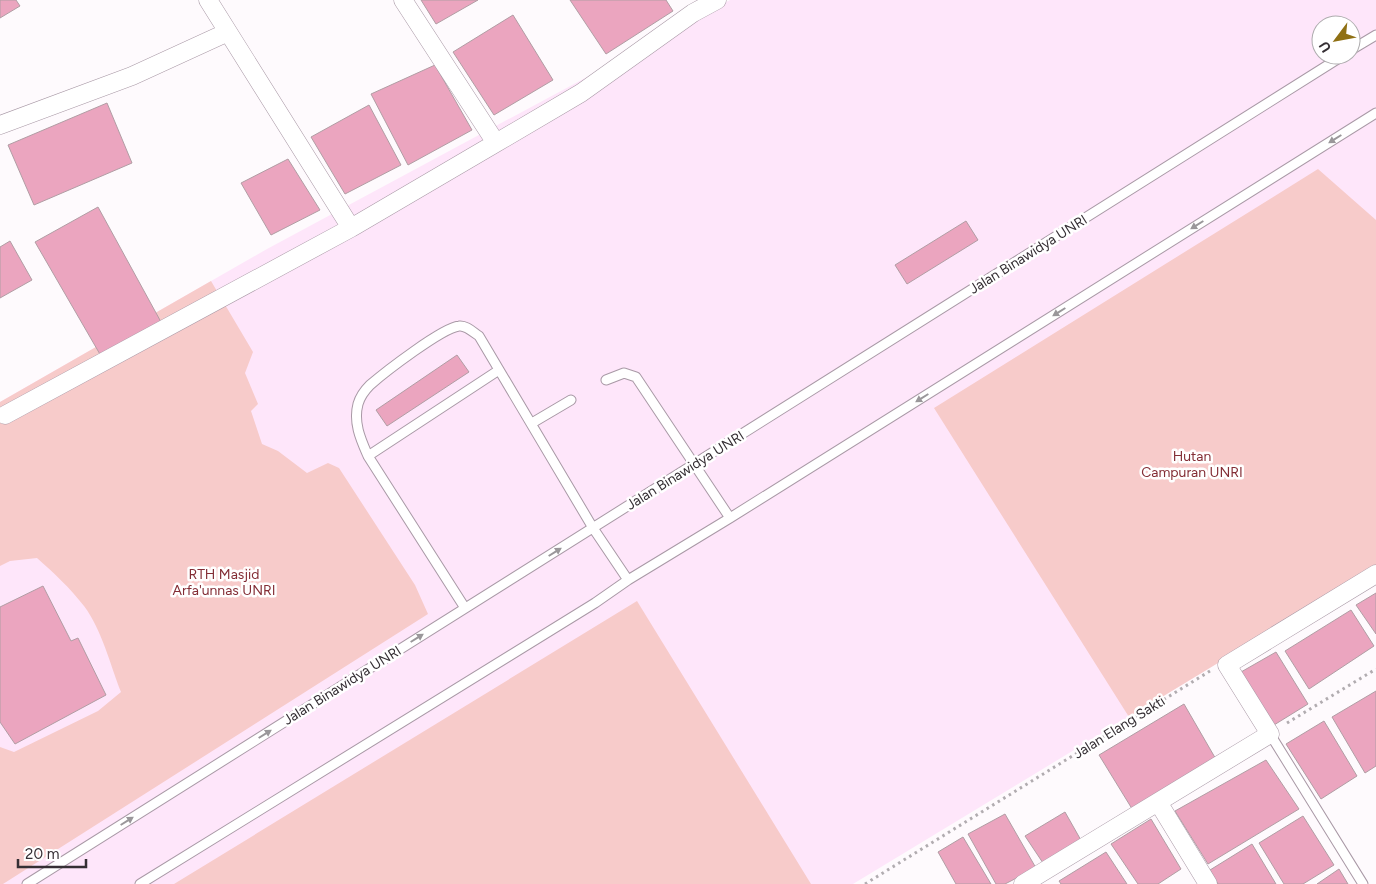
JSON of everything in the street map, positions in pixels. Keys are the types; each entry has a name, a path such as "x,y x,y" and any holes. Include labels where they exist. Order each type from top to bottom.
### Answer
{"street":[{"path":"208,0 351,228"},
{"path":"403,0 496,142"},
{"path":"4,415 351,228 581,93 688,6 717,0"},
{"path":"0,125 132,76 228,32"},
{"path":"1023,884 1047,878 1158,802 1270,734 1227,665 1376,574"},
{"path":"1158,802 1208,884"}],"lane":[{"path":"1361,44 1376,35"},
{"name":"Jalan Binawidya UNRI","path":"26,884 1328,65"},
{"path":"140,884 587,608 628,580 1376,113"},
{"path":"465,608 368,456 360,437 357,423 358,403 364,392 371,385 442,332 460,326 469,328 479,336 593,528 628,580"},
{"path":"368,456 499,370"},
{"path":"606,380 624,373 636,377 730,518"},
{"path":"532,423 571,400"},
{"path":"1270,734 1363,884"}],"path":[{"name":"Jalan Elang Sakti","path":"865,884 1208,672 1227,665"},
{"path":"1270,734 1376,669"}],"shaded area":[{"path":"730,0 1376,0 1376,567 853,884 0,884 0,402 267,249"}],"green space":[{"name":"Hutan Campuran UNRI","path":"1318,169 1376,220 1376,567 1129,717 934,408"},
{"name":"RTH Masjid Arfa'unnas UNRI","path":"211,281 253,352 245,373 258,404 251,411 262,444 278,451 307,473 328,463 339,468 415,585 428,614 3,884 0,884 0,747 14,752 98,711 121,692 105,648 90,615 56,575 37,558 10,561 0,566 0,402"},
{"path":"637,601 811,884 174,884"}],"building":[{"path":"0,0 16,0 20,6 0,18"},
{"path":"421,0 478,0 436,24"},
{"path":"570,0 666,0 673,11 606,54"},
{"path":"513,15 553,80 494,115 453,52"},
{"path":"435,65 472,130 408,165 371,94"},
{"path":"107,103 132,163 34,205 8,145"},
{"path":"369,105 401,165 345,194 311,137"},
{"path":"288,159 320,210 271,235 241,183"},
{"path":"98,207 161,322 101,356 35,242"},
{"path":"966,221 978,240 907,284 895,265"},
{"path":"10,241 32,280 0,298 0,247"},
{"path":"457,355 469,372 387,426 376,410"},
{"path":"43,586 71,641 78,638 106,695 15,744 0,722 0,607"},
{"path":"1376,593 1376,634 1356,605"},
{"path":"1351,610 1374,646 1309,689 1285,651"},
{"path":"1276,652 1308,704 1274,725 1241,672"},
{"path":"1376,691 1376,766 1365,773 1332,717"},
{"path":"1184,704 1217,761 1134,812 1099,755"},
{"path":"1324,721 1357,776 1321,799 1286,744"},
{"path":"1266,760 1299,809 1208,864 1175,811"},
{"path":"1065,812 1082,842 1043,863 1025,836"},
{"path":"1005,814 1036,868 1005,884 996,884 968,834"},
{"path":"1303,816 1334,865 1303,884 1284,884 1259,843"},
{"path":"1151,819 1181,869 1158,884 1138,884 1111,844"},
{"path":"963,837 991,884 956,884 938,852"},
{"path":"1252,844 1276,884 1218,884 1210,870"},
{"path":"1106,852 1127,884 1061,884 1059,881"},
{"path":"1339,869 1348,884 1317,884"}]}
